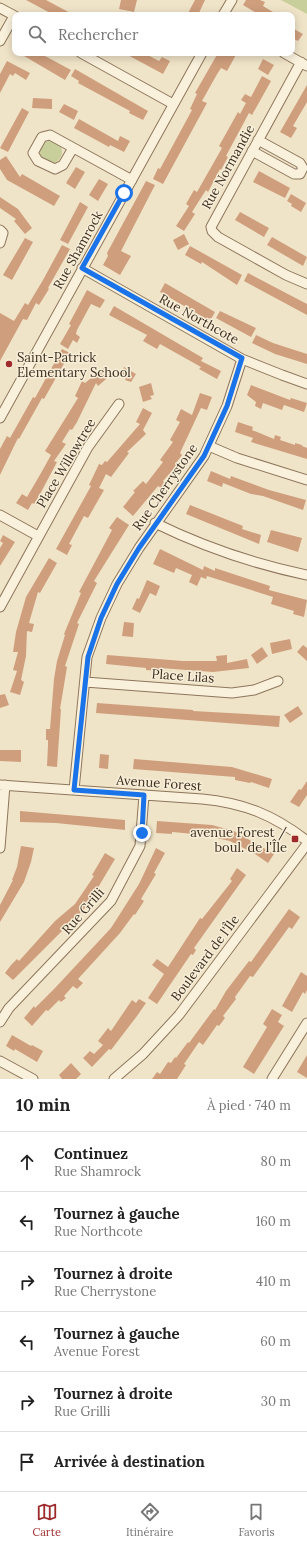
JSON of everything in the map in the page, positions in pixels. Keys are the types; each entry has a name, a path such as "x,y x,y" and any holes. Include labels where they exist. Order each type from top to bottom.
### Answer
{"street":[{"path":"225,12 232,0"},
{"path":"0,8 12,15"},
{"path":"0,41 12,20"},
{"path":"86,56 174,104"},
{"name":"Rue Shamrock","path":"0,418 200,56"},
{"path":"289,56 304,64"},
{"name":"Rue Normandie","path":"304,64 252,150 212,222 212,231 218,237 286,275 307,284"},
{"path":"252,150 294,174 300,174 302,171 303,168 300,162 258,140"},
{"path":"73,148 132,180"},
{"path":"0,230 3,233 0,243"},
{"name":"Rue Northcote","path":"82,268 242,358 307,384"},
{"name":"Rue Cherrystone","path":"74,790 88,657 101,618 117,584 155,523 188,480 209,446 227,406 242,358"},
{"name":"Place Willowtree","path":"0,607 88,447 119,404"},
{"path":"209,446 237,458 307,480"},
{"path":"0,515 38,536"},
{"path":"155,523 193,541 234,556 307,575"},
{"name":"Place Lilas","path":"85,682 232,693 254,690 278,681"},
{"path":"0,848 3,785"},
{"name":"Avenue Forest","path":"3,785 211,800 242,805 276,820 307,841"},
{"name":"Rue Grilli","path":"0,1022 9,1008 111,901 140,846 144,795"},
{"name":"Boulevard de l'Île","path":"114,1079 143,1054 178,1015 307,844"},
{"path":"272,1079 307,1023"},
{"path":"0,1061 33,1079"}],"green space":[{"path":"281,0 307,0 307,14"},
{"path":"47,141 55,141 62,148 62,156 55,163 47,163 40,156 40,148"}],"building":[{"path":"26,0 46,0 68,12 48,12"},
{"path":"121,0 137,0 134,12 119,9"},
{"path":"195,0 205,0 199,12 189,12"},
{"path":"246,0 260,0 265,2 263,6 273,12 255,12 243,5"},
{"path":"295,30 303,34 298,41 295,40"},
{"path":"24,56 45,56 71,70 65,80"},
{"path":"130,56 150,56 159,61 162,57 170,61 163,74"},
{"path":"216,56 235,56 227,71 221,68 216,76 202,101 207,103 163,184 153,179 192,110 190,109 197,94 195,93"},
{"path":"263,59 274,65 268,75 258,69"},
{"path":"7,61 30,73 26,80 15,73 13,76 10,74 0,93 0,74"},
{"path":"75,69 148,111 143,120 129,113 130,111 78,83 79,81 71,76"},
{"path":"262,76 271,81 252,115 249,113 226,156 228,157 221,170 220,169 208,192 206,190 192,212 195,214 184,231 176,226 189,206 186,204 194,190 197,192 222,148 219,146 238,112 240,114 246,103 241,100 245,94 251,97"},
{"path":"307,85 307,102 293,126 297,128 291,138 280,132"},
{"path":"33,98 52,99 52,109 32,108"},
{"path":"64,104 78,111 74,120 59,112"},
{"path":"22,108 29,112 8,152 0,148"},
{"path":"79,119 118,141 120,136 130,141 124,152 110,145 109,147 74,128"},
{"path":"6,156 20,177 22,174 60,196 54,206 7,180 0,169 0,160"},
{"path":"76,167 85,172 75,189 66,183"},
{"path":"259,171 290,188 285,198 253,182"},
{"path":"99,179 108,184 98,201 89,195"},
{"path":"146,181 155,185 121,251 131,256 120,275 103,265 108,256 107,253"},
{"path":"291,194 306,203 301,212 291,206 292,204 287,201"},
{"path":"0,197 18,209 32,228 25,234 14,221 16,219 0,208"},
{"path":"80,202 88,207 68,244 60,240"},
{"path":"240,212 269,228 264,237 235,220"},
{"path":"184,234 189,244 178,250 173,240"},
{"path":"272,237 307,257 303,266 267,245"},
{"path":"25,238 33,242 12,280 3,275"},
{"path":"62,245 70,249 48,288 49,289 39,305 36,303 27,320 23,319 0,361 0,313 14,321 25,303 28,305"},
{"path":"190,246 242,275 237,285 202,262 201,264 185,255"},
{"path":"248,273 307,304 307,315 244,281"},
{"path":"165,283 215,312 210,321 160,292"},
{"path":"87,290 105,300 100,308 91,304 77,330 76,334 80,337 77,343 73,340 68,349 60,344 71,325 69,324"},
{"path":"114,306 203,358 201,361 221,371 217,379 199,369 201,367 160,344 157,349 143,341 147,335 109,315"},
{"path":"220,311 256,328 251,337 216,318"},
{"path":"256,335 273,343 307,354 307,364 275,354 252,343"},
{"path":"62,349 70,353 44,399 42,398 19,439 18,438 0,475 0,449 7,436 10,438 33,397 35,398"},
{"path":"106,366 112,374 98,386 96,383 77,422 72,430 70,429 62,442 66,444 54,461 57,462 34,504 32,503 28,510 16,503 22,494 27,497 51,455 45,451 78,398 75,396 82,381 85,383"},
{"path":"124,367 136,374 131,382 125,380 126,378 120,374"},
{"path":"151,383 154,395 150,396 152,399 143,402 139,387"},
{"path":"251,385 290,400 291,398 307,403 304,412 284,405 282,410 263,403 261,409 255,406 256,402 247,395"},
{"path":"200,393 212,397 207,410 201,408 180,453 182,455 176,463 178,464 163,481 165,483 161,488 158,486 133,516 123,507 135,492 133,491 143,481 146,484 163,462 160,460 173,442 170,440 180,422 176,420 181,409 192,415"},
{"path":"143,408 152,413 143,430 146,434 127,452 129,453 111,477 106,474 99,488 104,490 88,518 84,516 69,544 72,545 67,555 56,549 91,486 89,485 99,464 102,465 105,461 107,462 140,424 136,422"},
{"path":"238,422 253,427 252,430 274,439 275,435 281,437 280,440 295,445 295,443 302,445 307,448 307,459 251,442 253,438 235,432"},
{"path":"211,471 230,479 231,476 269,490 306,500 303,510 263,496 251,494 223,483 222,487 207,481"},
{"path":"190,505 243,526 242,529 261,535 259,544 186,514"},
{"path":"117,517 129,525 94,581 97,583 77,623 79,624 65,666 67,667 60,709 57,767 47,766 48,740 46,740 46,729 50,729 54,679 64,634 81,593 79,592 112,530 109,528"},
{"path":"271,530 302,538 298,552 267,542"},
{"path":"3,535 15,542 0,566 0,548 3,543 0,541"},
{"path":"160,549 203,570 204,566 215,571 215,568 270,586 269,590 307,600 304,617 293,614 294,611 271,604 273,597 207,576 206,579 201,577 197,586 189,582 192,575 176,568 174,573 153,564"},
{"path":"49,558 57,563 40,593 38,592 29,623 34,624 32,632 27,631 26,656 21,680 24,682 20,695 10,692 17,671 13,670 18,652 13,652 16,632 26,597"},
{"path":"147,580 160,586 156,596 150,593 140,613 132,609 137,598 139,599"},
{"path":"124,622 134,623 133,637 122,636"},
{"path":"290,639 292,649 272,654 270,643"},
{"path":"303,645 307,648 307,661 297,652"},
{"path":"262,647 268,656 257,664 251,655"},
{"path":"107,655 183,661 217,661 216,656 227,655 227,663 247,659 249,668 213,672 160,668 160,671 146,670 146,668 106,664"},
{"path":"5,694 9,705 0,708 0,695"},
{"path":"97,703 280,716 279,727 96,713"},
{"path":"298,706 303,714 290,723 284,715"},
{"path":"0,750 21,750 21,762 0,761"},
{"path":"100,754 109,755 108,769 99,768"},
{"path":"134,759 232,767 272,779 269,788 251,782 235,780 235,777 133,769"},
{"path":"307,781 307,795 299,807 290,802"},
{"path":"20,811 125,820 125,830 56,823 20,822"},
{"path":"157,821 212,825 234,831 274,854 268,863 255,854 230,841 216,838 217,836 172,832 172,834 156,833"},
{"path":"21,846 34,848 31,862 24,882 0,922 0,905 13,880"},
{"path":"156,848 165,853 154,873 156,874 141,899 144,901 135,915 134,914 120,933 78,979 83,983 77,989 73,986 64,996 66,998 61,1002 59,1000 48,1011 46,1010 32,1026 24,1018 34,1006 35,1008 55,988 111,928 139,884"},
{"path":"105,853 115,859 87,906 13,980 5,973 17,959 19,961 55,921 75,904 94,876 92,875"},
{"path":"237,868 246,875 194,948 196,950 193,955 191,954 157,1004 148,998 164,974 152,965 157,959 168,967 200,918 202,919 232,881 230,879"},
{"path":"289,909 300,917 292,929 289,927 253,977 250,976 235,997 236,999 223,1016 225,1018 219,1026 217,1025 203,1045 199,1042 184,1064 186,1065 177,1079 152,1079 157,1072 160,1074 168,1062 171,1063 188,1042 189,1043 214,1009 215,1010 226,991 249,961 251,962"},
{"path":"301,972 307,976 307,990 305,994 303,992 292,1012 282,1006"},
{"path":"139,999 146,1003 111,1050 109,1049 92,1067 83,1058 90,1051 94,1054 103,1045 98,1041 108,1028 111,1031 132,1000 136,1003"},
{"path":"272,1009 282,1015 278,1022 284,1026 254,1074 243,1067 267,1027 263,1024"},
{"path":"12,1035 43,1051 37,1062 15,1049 14,1051 6,1046"},
{"path":"307,1055 307,1078 297,1072"},
{"path":"71,1063 81,1074 76,1079 62,1079 59,1075"}],"place":[{"name":"Saint-Patrick Elementary School","path":"9,364"},
{"name":"avenue Forest / boul. de l'Île","path":"295,839"}],"route":[{"path":"124,193 82,268 242,358 227,406 204,456 188,480 155,523 117,584 101,618 88,657 74,790 144,795 142,833"}]}
